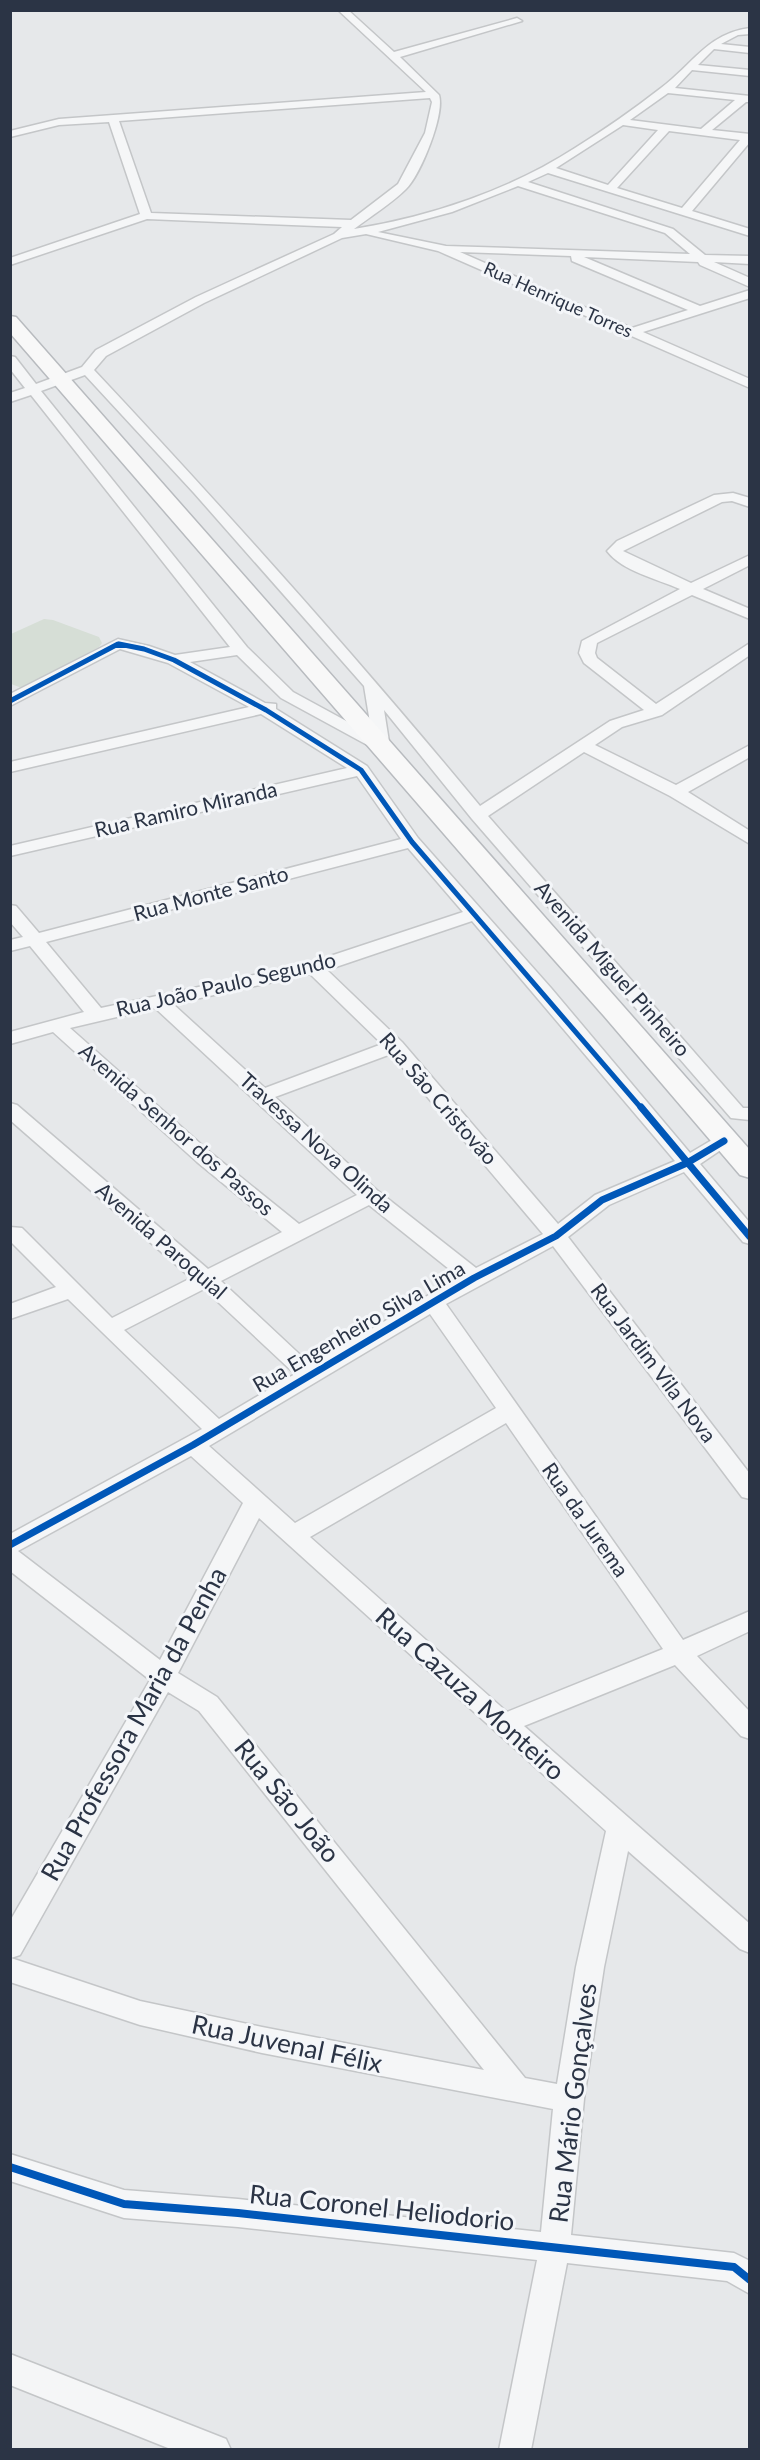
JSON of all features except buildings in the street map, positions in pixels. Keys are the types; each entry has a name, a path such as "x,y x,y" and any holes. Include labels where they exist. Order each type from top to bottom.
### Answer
{"highway":[{"path":"10,321 289,638 704,1116 724,1142 750,1169"}],"street":[{"path":"10,262 146,216 357,228 396,193 411,174 430,133 437,102 424,84 342,10"},
{"path":"392,56 517,21"},
{"path":"10,398 87,370 101,353 190,306 338,236 357,228 429,214 547,169 666,90 726,34 750,31"},
{"path":"712,46 750,50"},
{"path":"690,66 750,73"},
{"path":"380,100 424,84"},
{"path":"666,90 747,99"},
{"path":"10,134 51,123 434,95"},
{"path":"703,132 747,99"},
{"path":"113,118 146,216"},
{"path":"621,122 749,137"},
{"path":"609,189 666,128"},
{"path":"684,212 749,137"},
{"path":"547,169 750,233"},
{"path":"516,182 669,231 699,258 750,283"},
{"name":"Rua Henrique Torres","path":"357,228 441,248 750,384"},
{"path":"441,248 750,260"},
{"path":"567,254 697,309"},
{"path":"631,332 697,309 750,294"},
{"path":"10,360 242,650 287,695 382,747"},
{"name":"Avenida Miguel Pinheiro","path":"87,370 199,490 372,685 478,815 746,1118"},
{"path":"750,502 733,497 719,498 616,548 617,555 624,559 694,588 750,615"},
{"path":"656,712 590,660 588,646 596,637 750,560"},
{"path":"10,701 118,644 144,649 174,660 266,710 361,770 412,842 544,992 750,1237"},
{"path":"174,660 242,650"},
{"path":"478,815 616,724 656,712 747,652"},
{"path":"372,685 382,747"},
{"path":"10,767 266,710 287,695"},
{"path":"584,746 676,792 747,835"},
{"path":"676,792 750,750"},
{"name":"Rua Ramiro Miranda","path":"10,851 361,770"},
{"name":"Rua Monte Santo","path":"10,946 412,842"},
{"path":"10,910 37,940 96,1015"},
{"name":"Rua João Paulo Segundo","path":"10,1038 96,1015 161,1003 314,968 474,914"},
{"name":"Rua São Cristovão","path":"314,968 395,1046 556,1236"},
{"name":"Travessa Nova Olinda","path":"161,1003 371,1196 474,1278"},
{"name":"Avenida Senhor dos Passos","path":"57,1026 183,1140 296,1232"},
{"path":"263,1095 395,1046"},
{"name":"Avenida Paroquial","path":"10,1109 205,1278 310,1376"},
{"path":"704,1116 746,1118"},
{"name":"Rua Engenheiro Silva Lima","path":"10,1545 193,1445 216,1429 474,1278 556,1236 602,1200 687,1163 724,1142"},
{"path":"109,1328 371,1196"},
{"path":"15,1233 109,1328 216,1429"},
{"name":"Rua Jardim Vila Nova","path":"556,1236 750,1491"},
{"path":"10,1312 71,1290"},
{"name":"Rua da Jurema","path":"433,1302 679,1653 750,1729"},
{"path":"294,1535 509,1411"},
{"name":"Rua Cazuza Monteiro","path":"193,1445 503,1724 750,1941"},
{"name":"Rua Professora Maria da Penha","path":"10,1947 164,1677 256,1501"},
{"name":"Rua São João","path":"10,1558 164,1677 208,1704 518,2091"},
{"path":"503,1724 679,1653 750,1620"},
{"name":"Rua Mário Gonçalves","path":"515,2450 555,2247 568,2099 590,1967 620,1828"},
{"name":"Rua Juvenal Félix","path":"10,1970 140,2013 262,2040 568,2099"},
{"name":"Rua Coronel Heliodorio","path":"10,2167 124,2204 238,2212 734,2267 750,2280"},
{"path":"10,2369 212,2449"}],"shaded area":[{"path":"44,619 53,620 99,637 102,643 99,647 22,688 11,684 11,634"}],"cycle path":[{"path":"10,701 118,644 144,649 174,660 266,710 361,770 412,842 544,992 750,1237"},
{"path":"10,1545 193,1445 474,1278 556,1236 602,1200 687,1163 724,1141"},
{"path":"10,2167 124,2204 238,2213 734,2267 750,2280"}]}
